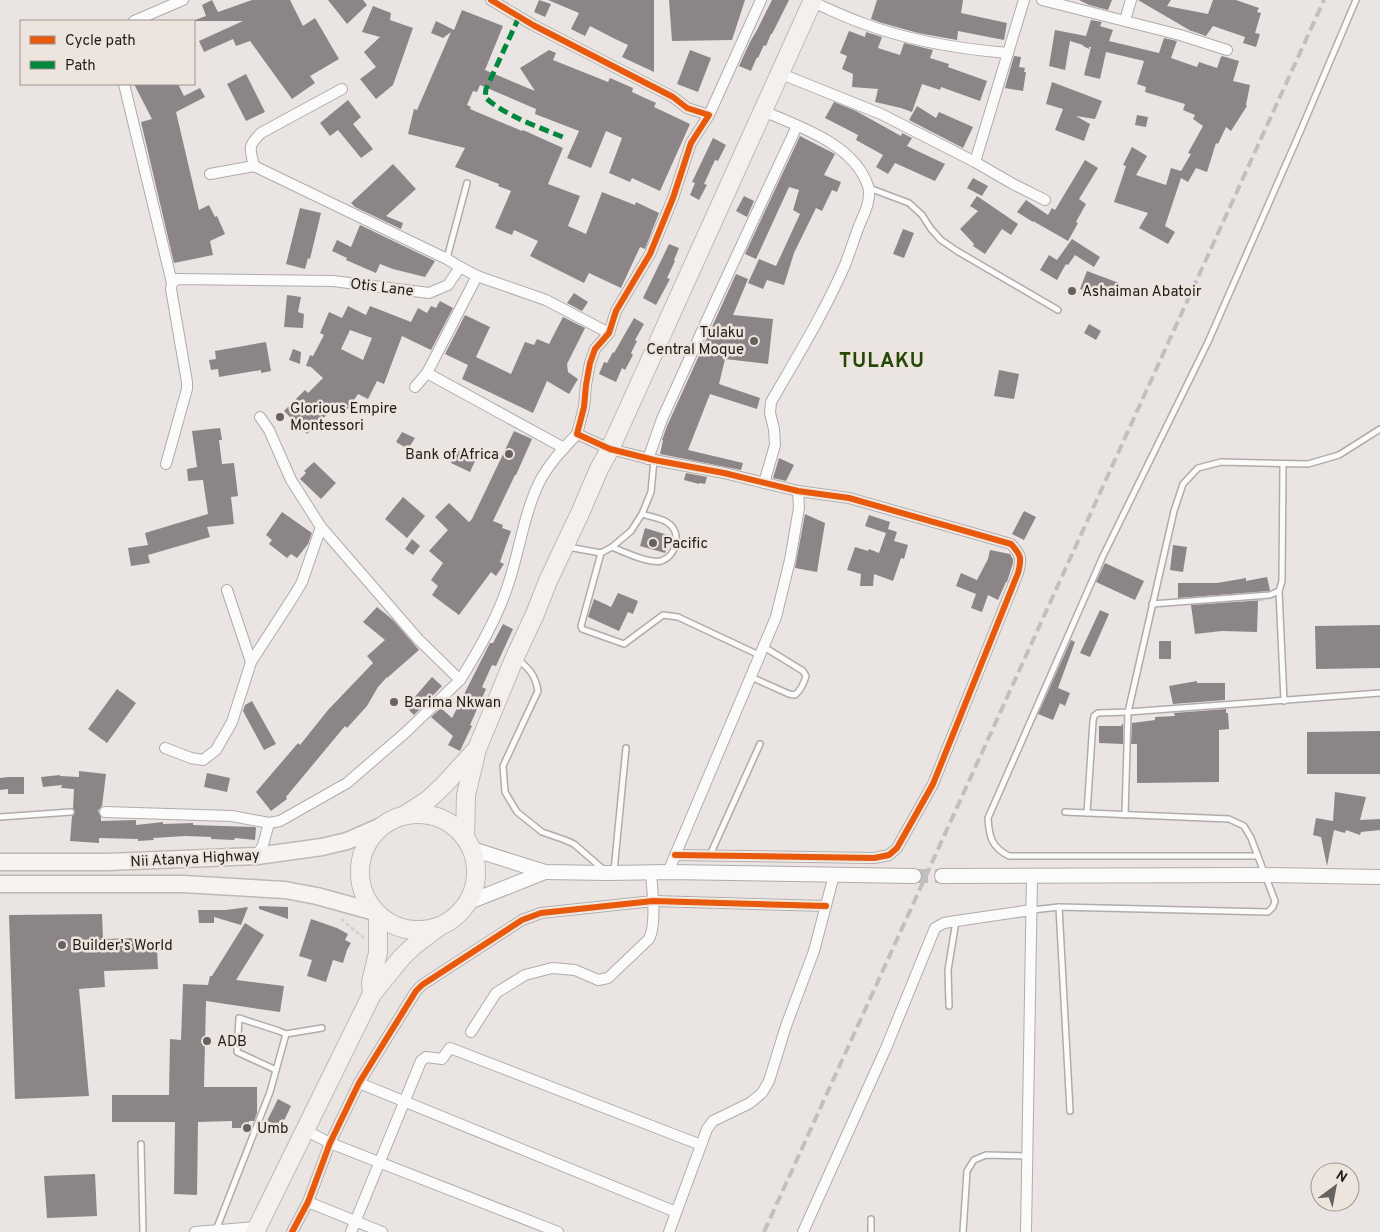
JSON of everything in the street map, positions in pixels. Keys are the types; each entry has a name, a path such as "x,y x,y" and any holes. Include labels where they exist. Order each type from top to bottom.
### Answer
{"highway":[{"path":"468,843 466,795 477,749 548,581 610,449 813,1"},
{"path":"440,926 424,930 407,929 392,924 377,913 364,895 360,875 362,855 371,837 386,824 428,800 477,749"},
{"path":"256,1230 372,994 402,957 416,944 461,912 469,902 474,889 476,862 468,843 456,828 444,820 432,816 404,815"},
{"path":"372,994 371,982 378,953 377,913"}],"main road":[{"name":"Nii Atanya Highway","path":"0,862 108,862 257,856 322,847 347,841 386,824"},
{"path":"0,884 183,884 285,890 317,896 377,913"}],"street":[{"path":"136,20 183,0"},
{"path":"491,0 533,25 673,97 687,108 709,115"},
{"path":"105,812 232,816 269,823 280,821 347,783 405,733 460,680 492,626 505,593 530,506 541,479 552,462 577,434 584,407 587,378 595,349 609,333 616,310 650,254 673,198 691,143 709,115 761,0"},
{"path":"975,162 1024,0"},
{"path":"1042,0 1125,20 1227,50"},
{"path":"1125,20 1131,0"},
{"path":"813,1 862,23 902,36 942,45 1008,53"},
{"path":"779,73 869,108 1046,200"},
{"path":"124,85 172,283 171,289 187,382 187,389 166,464"},
{"path":"254,166 250,148 252,142 262,133 342,88"},
{"path":"763,111 833,144 861,172 869,187 868,201 845,265 815,325 771,402 770,413 775,445 764,483"},
{"path":"651,459 662,419 797,126"},
{"path":"210,174 254,166 447,259 477,276 546,300 609,333"},
{"name":"Otis Lane","path":"172,283 177,280 191,279 333,281 430,293 448,285 460,267"},
{"path":"415,387 427,374 477,276"},
{"path":"427,374 564,448"},
{"path":"260,417 270,430 291,480 321,527 418,640 460,680"},
{"path":"577,434 610,449 651,459 724,473 798,492 849,498 1011,544 1020,553 1021,563 1018,573 933,784 897,848 889,855 874,858 675,855"},
{"path":"668,872 776,617 790,560 799,508 798,492"},
{"path":"165,748 191,758 203,760 216,750 232,722 251,662 302,582 321,527"},
{"path":"227,590 251,662"},
{"path":"257,856 263,845 269,823"},
{"path":"468,843 545,872 914,876"},
{"path":"469,902 545,872"},
{"path":"471,1032 496,993 525,975 552,968 574,970 598,980 608,978 649,939 652,933 653,901 651,872"},
{"path":"669,1232 701,1145 713,1121 750,1103 762,1093 769,1081 786,1026 814,951 834,875"},
{"path":"942,876 1264,875 1380,877"},
{"path":"1026,1232 1032,877"},
{"path":"292,1232 308,1202 330,1143 359,1083 416,991 422,985 522,920 541,913 653,901 826,906"},
{"path":"804,1232 886,1048 935,928 956,921 1032,910"},
{"path":"351,1232 423,1058 442,1059 448,1049 452,1048 701,1145"},
{"path":"359,1083 676,1212"},
{"path":"305,1130 330,1143 558,1232"},
{"path":"308,1202 382,1232"},
{"path":"195,1232 256,1230"}],"lane":[{"path":"1258,856 1009,856 1000,852 993,844 988,831 988,818 1103,556 1208,342 1301,131 1356,0"},
{"path":"447,259 467,183"},
{"path":"869,187 909,203 922,215 941,240 1058,310"},
{"path":"1125,815 1128,712 1174,511 1183,484 1198,468 1221,462 1283,465 1308,464 1340,455 1380,429"},
{"path":"565,546 601,553 612,547 631,531 642,514 651,492 651,459"},
{"path":"1283,465 1282,581 1279,591 1284,701"},
{"path":"612,547 645,560 661,561 672,554 677,541 675,530 668,522 642,514"},
{"path":"601,553 581,626 582,629 624,644 663,615 678,617 762,651 802,671 806,676 799,692 795,695 751,677"},
{"path":"1152,604 1270,595 1279,591"},
{"path":"515,657 532,672 538,691 503,766 505,792 517,812 542,832 574,844 611,873"},
{"path":"1087,814 1093,721 1094,716 1098,713 1380,693"},
{"path":"710,856 760,744"},
{"path":"611,873 626,748"},
{"path":"0,817 71,812"},
{"path":"1032,910 1059,907 1268,912 1275,902 1251,838 1244,826 1229,819 1065,812"},
{"path":"1059,907 1070,1111"},
{"path":"949,1006 948,970 956,921"},
{"path":"276,1070 237,1052 239,1018 279,1030 286,1034 322,1028"},
{"path":"216,1231 270,1092 286,1034"},
{"path":"141,1144 143,1232"},
{"path":"963,1232 967,1171 974,1160 986,1155 1027,1156"},
{"path":"871,1232 872,1219"}],"building":[{"path":"212,0 218,12 252,0 290,0 303,26 315,18 339,59 310,76 315,83 292,99 250,41 236,46 233,39 204,52 199,41 243,21 195,21 206,16 202,5"},
{"path":"328,0 363,0 367,5 347,24"},
{"path":"539,0 551,4 545,17 534,12"},
{"path":"548,0 654,0 654,72 622,57 628,45 590,26 585,36 571,29 579,13"},
{"path":"669,0 745,0 732,40 672,41"},
{"path":"772,0 789,0 751,71 739,66"},
{"path":"877,0 963,0 961,13 1007,23 1004,40 958,31 957,40 918,33 882,23 871,19"},
{"path":"1079,0 1112,0 1108,10"},
{"path":"1138,0 1171,0 1167,6 1208,14 1213,0 1236,0 1259,8 1257,12 1261,13 1255,33 1260,34 1256,47 1243,43 1245,37 1213,26 1206,36 1191,31"},
{"path":"373,6 391,13 390,20 413,28 393,85 376,99 360,79 376,67 364,52 380,37 362,32"},
{"path":"462,10 503,26 485,70 535,91 520,68 549,50 556,53 553,60 608,82 610,78 633,88 632,92 656,103 654,107 690,124 660,191 632,178 630,182 609,173 622,138 606,131 591,168 567,158 579,131 535,114 536,109 480,85 477,92 473,91 467,105 471,107 470,109 563,148 548,184 580,196 568,226 586,234 602,192 635,205 636,202 659,213 645,249 640,247 621,288 589,273 584,283 530,256 538,241 514,230 512,235 495,228 511,191 498,186 499,184 455,167 465,148 408,134 414,109 417,110 451,32 443,38 431,33 436,21 454,30"},
{"path":"1091,20 1102,22 1100,26 1113,30 1109,41 1159,53 1164,38 1177,41 1171,58 1197,67 1199,62 1217,68 1222,56 1239,61 1233,81 1250,85 1247,106 1231,131 1226,127 1218,144 1216,143 1207,172 1196,168 1188,182 1181,178 1165,226 1175,232 1168,244 1139,228 1148,213 1114,202 1126,166 1123,165 1132,147 1147,156 1136,175 1166,185 1171,168 1181,171 1191,154 1188,153 1203,126 1193,119 1195,115 1183,110 1185,104 1145,92 1146,87 1137,84 1144,61 1106,52 1100,79 1084,75 1091,47 1089,49 1070,41 1065,70 1049,66 1055,30 1086,36"},
{"path":"849,31 865,37 866,32 882,37 878,48 900,55 904,43 933,50 930,58 949,64 948,67 987,81 980,101 941,87 940,90 922,84 912,112 875,102 878,89 852,87 853,74 842,69 847,56 840,53"},
{"path":"690,50 711,58 698,92 677,84"},
{"path":"1014,56 1021,57 1019,67 1025,68 1023,91 1005,88"},
{"path":"246,74 265,112 246,121 227,84"},
{"path":"1052,82 1102,101 1095,119 1076,116 1090,124 1084,141 1055,130 1063,109 1046,104"},
{"path":"135,85 178,85 184,96 200,88 205,97 176,112 199,210 209,205 215,217 217,216 225,234 210,241 213,255 174,263 141,122 152,119"},
{"path":"348,100 361,117 353,124 373,149 361,158 338,130 330,136 320,123"},
{"path":"834,102 856,111 901,136 902,133 912,138 907,146 945,164 935,181 895,163 888,174 876,167 883,155 856,140 858,135 825,118"},
{"path":"917,106 936,118 939,112 973,127 963,148 909,120"},
{"path":"1137,115 1148,117 1146,127 1135,125"},
{"path":"800,136 835,154 824,175 841,182 837,192 832,190 822,211 816,208 794,253 784,285 767,280 763,289 748,283 759,259 776,266 800,214 793,210 799,190 789,187 756,259 745,254"},
{"path":"713,138 726,145 718,161 715,160 704,184 707,185 699,200 690,195 695,183 692,182"},
{"path":"1085,160 1098,168 1079,199 1086,204 1068,241 1017,212 1026,200 1048,215 1052,208 1055,210"},
{"path":"393,164 416,189 386,216 403,223 401,229 355,207 351,203"},
{"path":"973,178 988,186 982,196 967,188"},
{"path":"744,196 754,201 747,217 736,211"},
{"path":"977,196 1018,224 1011,235 1002,229 985,254 973,246 974,244 960,229 978,211 970,206"},
{"path":"300,208 321,213 310,259 308,258 305,269 286,264"},
{"path":"360,225 435,261 425,277 380,264 376,273 346,260 347,258 332,251 337,240 351,247"},
{"path":"903,229 914,233 904,258 893,254"},
{"path":"1072,239 1100,257 1094,267 1075,255 1068,265 1066,264 1057,280 1040,270 1049,255 1057,260"},
{"path":"669,244 679,248 667,278 670,279 656,305 643,298"},
{"path":"1087,271 1119,283 1114,297 1101,292 1099,297 1080,289"},
{"path":"736,274 748,279 733,315 773,319 768,364 725,359 719,384 760,398 757,409 710,394 688,450 743,463 741,470 660,454 667,426"},
{"path":"574,293 588,302 582,311 567,303"},
{"path":"287,295 301,297 298,312 304,314 303,328 284,327"},
{"path":"440,301 453,308 431,350 402,336 384,384 377,381 368,399 358,394 348,409 339,403 307,434 284,411 305,390 308,393 323,378 311,367 306,366 310,355 313,356 324,335 320,333 329,312 342,318 348,306 366,315 370,306 411,322 418,308 427,313 431,306 436,308","holes":["350,330 372,338 363,360 341,349"]},
{"path":"465,315 490,327 476,357 511,374 525,342 534,345 537,339 549,344 563,317 585,328 567,364 568,372 578,379 569,394 547,381 533,413 462,379 468,365 445,354"},
{"path":"634,318 644,324 635,340 637,341 631,353 633,355 625,370 622,368 616,382 599,374 604,362 607,363 614,353"},
{"path":"1089,324 1101,331 1096,340 1084,333"},
{"path":"266,342 271,371 261,373 261,370 219,377 218,369 211,370 209,360 216,359 215,351"},
{"path":"293,349 301,352 300,364 289,360"},
{"path":"999,370 1019,374 1014,399 994,396"},
{"path":"220,428 222,440 219,440 222,464 234,463 238,496 231,497 234,524 207,527 210,537 148,555 150,563 131,566 128,548 148,545 145,533 208,514 203,480 188,481 187,469 197,467 192,431"},
{"path":"514,431 532,439 493,521 503,525 502,528 511,531 500,562 504,564 496,576 491,572 459,615 432,595 438,586 431,580 443,563 429,551 448,530 435,517 449,503 469,522 472,519"},
{"path":"402,432 415,438 408,449 396,442"},
{"path":"457,450 476,459 470,472 451,463"},
{"path":"779,458 794,465 786,481 773,478"},
{"path":"314,462 336,483 321,499 300,479 306,473 304,471"},
{"path":"686,473 707,477 705,484 684,480"},
{"path":"403,497 425,516 407,538 385,519"},
{"path":"1024,511 1036,517 1024,540 1012,534"},
{"path":"282,512 312,533 308,544 297,558 291,554 287,558 269,544 272,540 266,535"},
{"path":"805,514 825,523 817,572 795,568"},
{"path":"869,515 890,522 888,529 897,532 894,541 908,545 904,559 901,558 893,581 874,574 873,586 860,586 861,574 847,570 855,547 879,553 886,533 865,526"},
{"path":"645,528 671,536 665,553 640,546"},
{"path":"412,539 420,546 413,555 405,549"},
{"path":"1173,545 1187,547 1183,572 1170,570"},
{"path":"990,550 1010,554 1013,563 1007,582 998,600 988,595 982,612 971,608 976,594 956,586 961,573 977,580 988,559"},
{"path":"1105,563 1144,581 1135,600 1096,582"},
{"path":"1267,577 1269,591 1178,598 1178,583 1217,583 1246,578 1246,581"},
{"path":"618,593 638,601 633,614 628,612 619,631 588,617 594,599 611,607"},
{"path":"1265,600 1258,601 1257,632 1222,631 1195,634 1191,605"},
{"path":"377,607 393,620 419,650 387,677 378,687 367,706 347,728 345,726 286,797 287,799 271,811 256,792 298,743 300,745 328,710 373,663 367,656 385,640 363,622"},
{"path":"1100,610 1109,614 1090,657 1080,653"},
{"path":"503,624 513,629 496,666 492,665 482,687 486,689 460,751 448,745 453,736 431,717 441,708 452,718 490,643 493,643"},
{"path":"1380,625 1380,668 1316,669 1315,626"},
{"path":"1071,640 1075,642 1058,688 1070,693 1065,706 1060,703 1053,720 1038,714"},
{"path":"1159,641 1171,641 1171,659 1159,659"},
{"path":"432,677 442,686 414,715 408,709 415,701 413,699"},
{"path":"1197,681 1197,683 1225,683 1225,700 1173,704 1169,686"},
{"path":"117,689 136,703 107,743 88,729"},
{"path":"252,701 276,744 264,750 243,711 245,705"},
{"path":"1226,709 1229,729 1219,730 1219,782 1137,783 1137,744 1131,744 1132,723 1155,720 1155,717 1175,716 1174,713"},
{"path":"1123,724 1123,744 1099,743 1099,726 1122,726"},
{"path":"1380,731 1380,774 1307,774 1307,732"},
{"path":"79,771 106,774 102,806 98,811 101,821 136,820 136,825 163,822 163,824 193,823 193,825 255,827 255,840 235,838 234,840 211,839 211,837 186,836 138,841 138,839 99,838 99,843 70,841 72,816 75,812 73,808 74,789 61,788 62,785 43,787 41,777 60,775 79,777"},
{"path":"207,773 230,778 227,792 204,787"},
{"path":"24,777 24,794 8,794 8,789 0,790 0,778"},
{"path":"1335,792 1366,797 1360,820 1380,819 1380,830 1361,832 1360,835 1346,830 1345,833 1334,830 1327,866 1321,837 1313,835 1316,818 1333,821"},
{"path":"259,906 288,907 288,919 259,909"},
{"path":"248,907 241,925 214,917 214,923 199,923 198,910 226,910"},
{"path":"102,914 103,939 137,938 137,948 157,947 158,969 104,971 105,987 79,989 89,1096 15,1099 9,915"},
{"path":"311,919 348,934 345,940 351,943 343,963 333,960 326,982 307,976 312,960 299,956"},
{"path":"245,923 264,935 236,980 284,986 280,1012 206,1001 204,1087 257,1087 257,1113 254,1121 249,1121 249,1128 232,1128 232,1121 198,1122 197,1195 174,1194 175,1122 112,1122 112,1095 169,1095 170,1039 181,1040 183,984 208,985 210,976 212,976"},
{"path":"278,1099 291,1106 281,1127 267,1121"},
{"path":"95,1174 97,1216 47,1218 44,1176"}],"tunnel":[{"path":"914,876 942,876"}],"railway":[{"path":"764,1232 1324,0"}],"marked path":[{"path":"519,17 486,89 485,97 502,110 565,138"}],"cycle path":[{"path":"491,0 533,25 673,97 687,108 709,115 691,143 673,198 650,254 616,311 609,333 595,349 590,363 584,407 577,434 610,449 654,460 724,473 798,491 849,498 1011,544 1020,557 1018,573 933,784 897,848 889,855 874,858 675,855"},
{"path":"292,1232 308,1202 330,1143 359,1083 416,991 422,985 522,920 541,913 653,901 826,906"}],"place":[{"name":"Ashaiman Abatoir","path":"1072,291"},
{"name":"Tulaku Central Moque","path":"754,341"},
{"name":"Glorious Empire Montessori","path":"280,417"},
{"name":"Bank of Africa","path":"509,454"},
{"name":"Pacific","path":"653,543"},
{"name":"Barima Nkwan","path":"394,702"},
{"name":"Builder's World","path":"62,945"},
{"name":"ADB","path":"207,1041"},
{"name":"Umb","path":"247,1128"}],"district":[{"name":"TULAKU","path":"882,360"}]}
